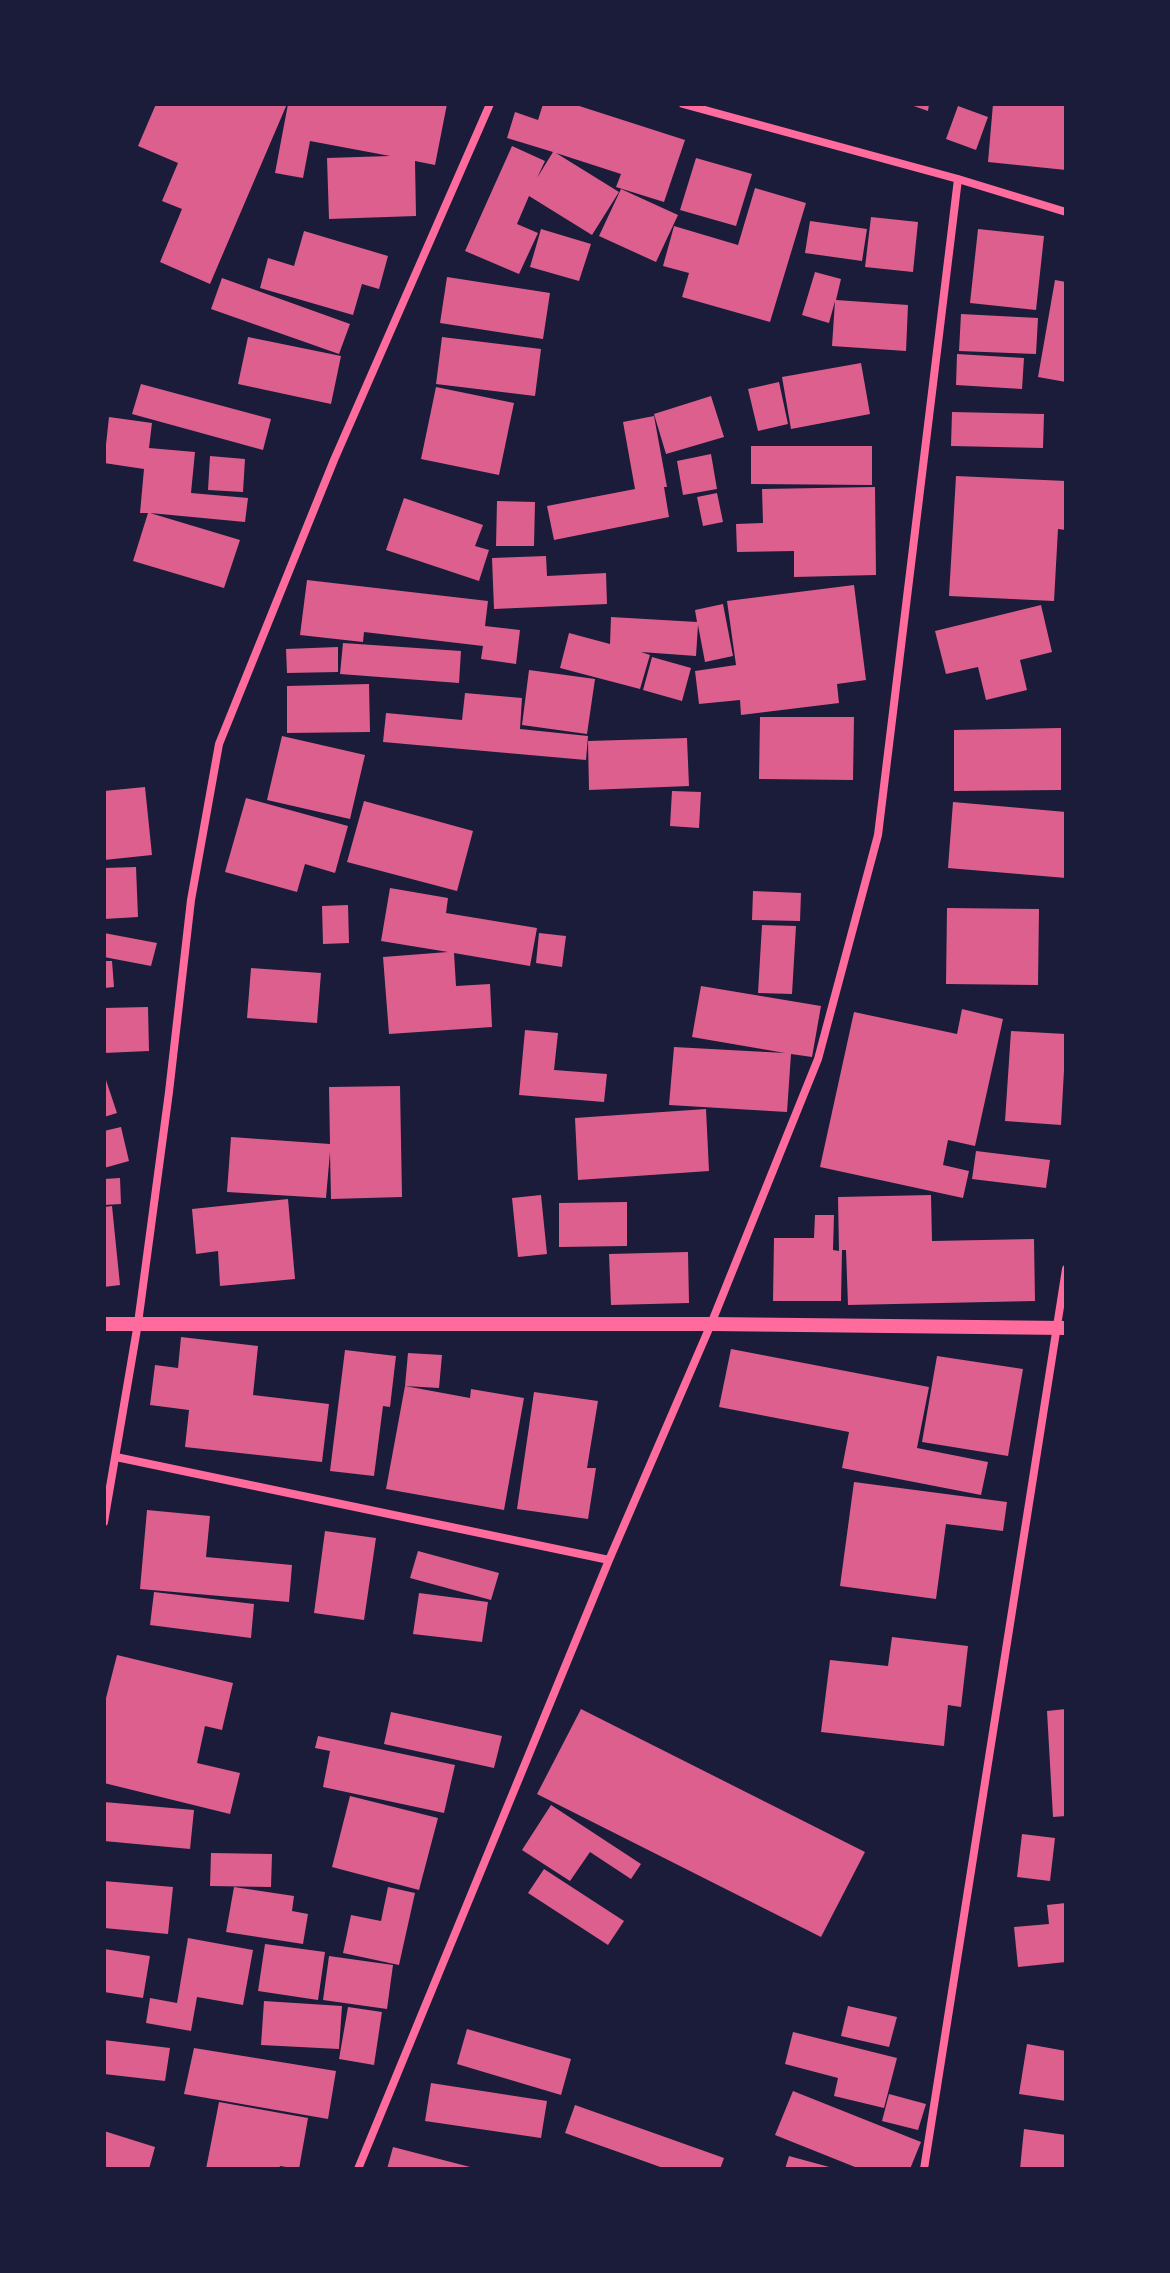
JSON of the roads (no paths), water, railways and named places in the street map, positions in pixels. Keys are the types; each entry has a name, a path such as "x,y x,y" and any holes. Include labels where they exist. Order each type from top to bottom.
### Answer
{"street":[{"path":"104,1522 138,1323 191,900 219,744 334,460 490,104"},
{"path":"683,104 958,179 1066,212"},
{"path":"358,2169 609,1560 711,1324 818,1059 878,835 958,179"},
{"path":"924,2169 1062,1328 1066,1269"},
{"path":"104,1324 711,1324 1062,1328"},
{"path":"116,1457 609,1560"}]}
